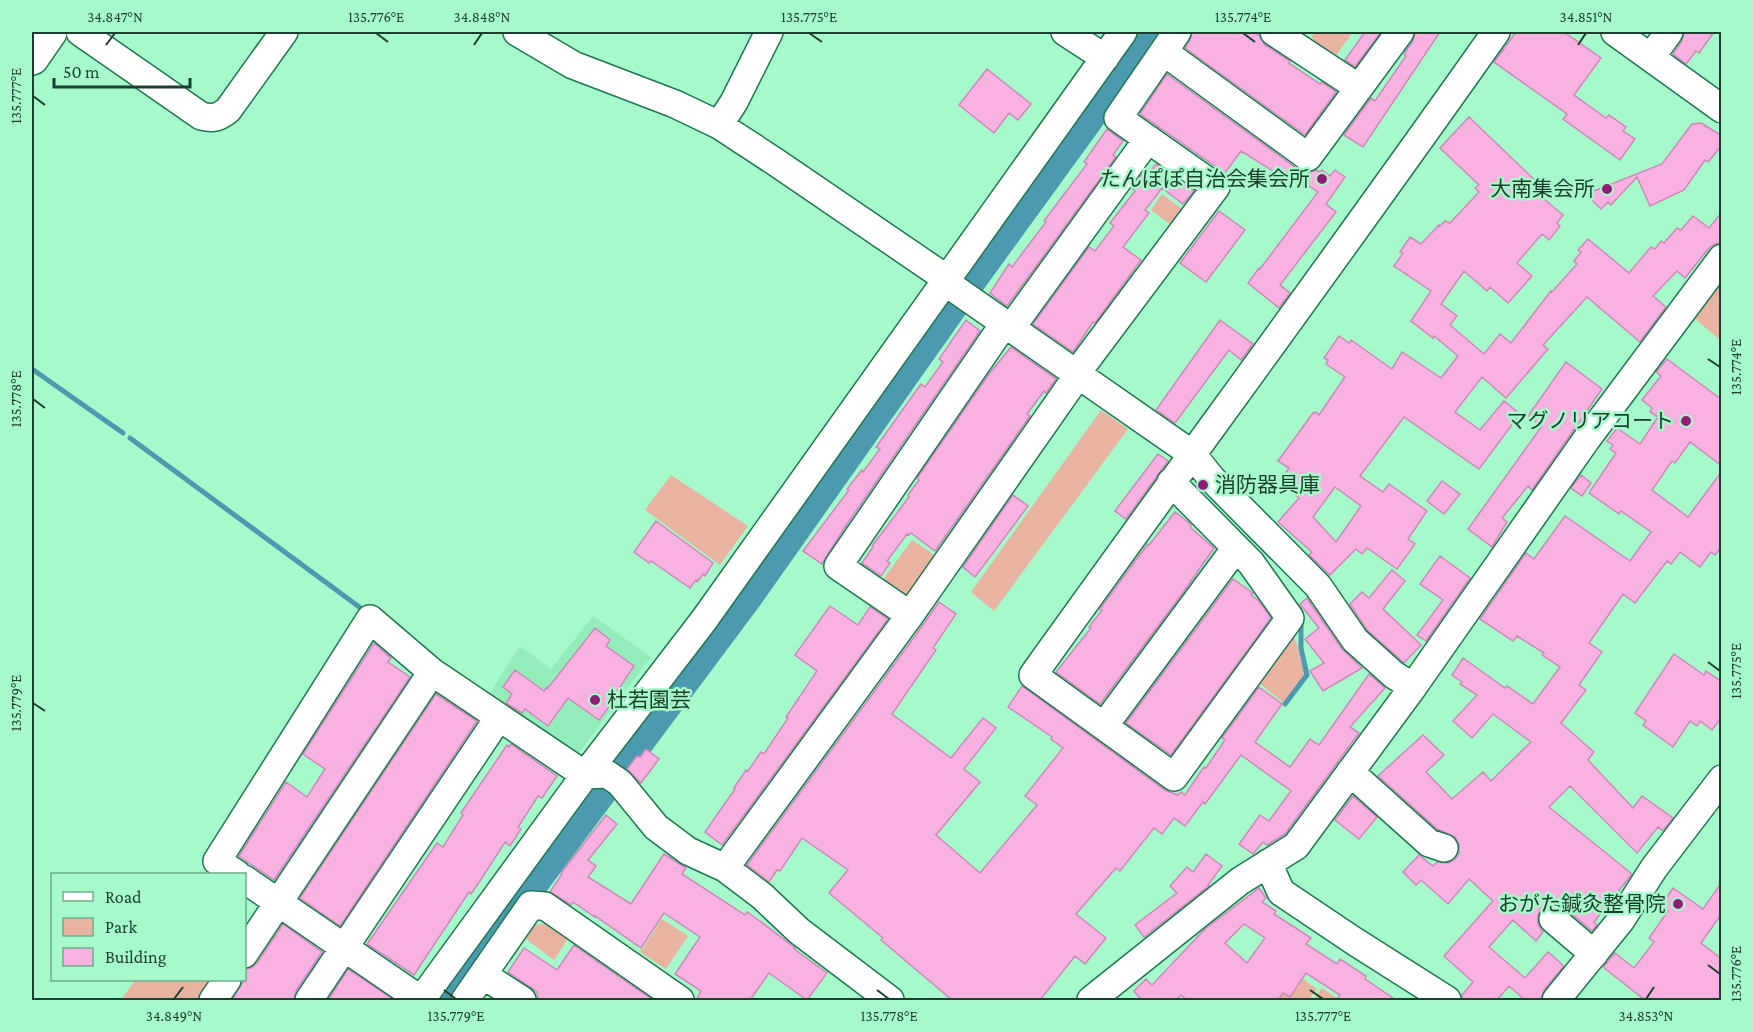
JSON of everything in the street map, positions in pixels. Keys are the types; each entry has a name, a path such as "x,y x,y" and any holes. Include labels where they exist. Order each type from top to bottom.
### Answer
{"highway":[{"path":"32,58 50,32"}],"street":[{"path":"80,32 201,116 211,119 228,110 284,32"},
{"path":"517,32 573,65 675,104 719,125 774,161 1192,454 1212,479 1318,586 1355,640 1394,675 1413,687"},
{"path":"719,125 734,102 769,32"},
{"path":"1065,32 1105,58"},
{"path":"246,880 421,1000 604,777 704,620 954,288 1124,32"},
{"path":"725,868 910,615 1077,375 1216,187 1118,118 1171,42 1308,157 1400,32"},
{"path":"1171,482 1251,563 1290,618 1174,777 1033,675 1171,482 1376,202 1496,32"},
{"path":"1614,32 1718,99"},
{"path":"1651,57 1668,32"},
{"path":"1291,36 1359,88"},
{"path":"910,615 838,566 1007,326 1148,139"},
{"path":"1091,1000 1240,881 1296,846 1413,687 1586,440 1722,258"},
{"path":"1104,726 1235,549"},
{"path":"235,873 217,861 370,619 432,672 499,717 604,777 656,827 688,851 725,868 762,896 799,931 890,1000"},
{"path":"246,951 432,672"},
{"path":"309,1000 499,717"},
{"path":"1350,772 1429,843 1444,848"},
{"path":"1556,1000 1621,920 1654,868 1722,779"},
{"path":"1268,863 1281,892 1353,942 1447,1000"},
{"path":"465,1000 531,905 545,906 680,1000"},
{"path":"1553,919 1594,954"},
{"path":"483,975 522,1000"},
{"path":"213,1000 226,981"}],"shaded area":[{"path":"593,616 651,657 574,759 486,699 520,646 551,669"}],"green space":[{"path":"1315,32 1353,32 1332,61 1315,48 1312,36"},
{"path":"1162,194 1190,215 1178,230 1151,210"},
{"path":"1721,278 1721,341 1693,317"},
{"path":"1101,410 1128,429 994,611 971,592"},
{"path":"671,475 748,526 720,565 645,510"},
{"path":"912,540 940,559 913,596 902,599 880,584"},
{"path":"1292,629 1307,676 1285,704 1254,679"},
{"path":"662,919 688,936 666,969 640,952"},
{"path":"548,923 569,937 554,960 526,939 535,925"},
{"path":"1303,979 1317,989 1309,1000 1278,1000 1283,993 1290,997"},
{"path":"134,981 215,981 202,1000 121,1000"},
{"path":"1322,988 1340,1000 1313,1000"}],"building":[{"path":"1192,32 1253,32 1259,35 1265,45 1290,61 1289,63 1336,92 1305,135 1185,48"},
{"path":"1365,32 1381,32 1355,67 1345,60"},
{"path":"1415,32 1440,32 1363,147 1344,135 1371,98 1375,101 1406,56 1404,54 1413,41"},
{"path":"1516,32 1564,32 1601,58 1574,95 1606,118 1609,115 1626,127 1623,131 1635,139 1620,160 1563,119 1567,114 1494,62"},
{"path":"1684,32 1714,32 1699,53 1696,51 1686,64 1673,54 1682,41"},
{"path":"987,69 1031,104 1018,120 1009,113 994,133 959,105"},
{"path":"1167,74 1299,170 1307,173 1322,170 1330,176 1335,170 1345,177 1326,204 1336,212 1280,285 1290,293 1279,308 1248,283 1318,192 1288,172 1284,178 1241,151 1225,173 1140,114"},
{"path":"1469,117 1543,188 1538,194 1563,215 1557,223 1560,226 1549,240 1542,234 1517,263 1532,276 1508,303 1490,287 1487,291 1464,271 1441,304 1457,316 1450,325 1484,354 1500,334 1511,343 1551,291 1577,264 1574,261 1581,252 1578,250 1588,239 1629,273 1651,247 1655,249 1661,241 1664,243 1677,228 1681,230 1693,216 1709,228 1722,212 1722,243 1709,248 1685,278 1677,271 1653,296 1666,307 1640,342 1587,297 1543,345 1548,349 1506,398 1482,377 1455,412 1480,430 1504,401 1520,414 1479,469 1404,417 1360,476 1383,492 1389,484 1427,511 1408,539 1415,544 1397,569 1367,548 1362,554 1356,549 1330,575 1309,555 1312,552 1278,522 1299,498 1295,495 1298,492 1292,488 1296,482 1285,474 1289,468 1278,461 1313,413 1316,412 1319,415 1345,377 1326,364 1328,360 1324,358 1339,336 1349,343 1351,340 1392,369 1402,352 1441,378 1458,356 1411,321 1431,291 1394,266 1410,237 1421,244 1439,225 1445,221 1450,223 1479,192 1475,188 1479,185 1440,148","holes":["1335,487 1361,506 1336,542 1313,517"]},
{"path":"1701,123 1722,136 1722,145 1708,162 1705,160 1684,190 1650,206 1637,177 1611,205 1608,202 1601,209 1586,194 1662,164 1692,124"},
{"path":"1107,129 1123,141 1113,155 1116,157 1007,306 990,293 1009,264 1012,267 1046,222 1044,221 1087,164 1084,162"},
{"path":"1156,164 1194,191 1183,204 1162,188 1145,210 1149,213 1123,247 1141,260 1073,352 1033,324 1089,247 1095,251 1114,226 1110,223 1135,191 1132,188 1142,174 1146,177"},
{"path":"1219,211 1245,230 1206,282 1180,263"},
{"path":"966,320 980,331 822,564 803,551 849,490 847,489 880,449 876,447 921,384 925,387 943,362 939,359"},
{"path":"1220,320 1253,344 1241,360 1229,350 1175,423 1156,410"},
{"path":"1011,347 1056,379 1027,414 1030,416 935,551 911,533 907,534 887,561 890,563 881,576 862,563 909,497 908,495 919,480 917,478 989,374"},
{"path":"1667,359 1722,400 1722,466 1690,442 1675,463 1672,461 1652,490 1688,517 1722,471 1722,546 1715,555 1711,552 1700,567 1680,552 1671,564 1667,561 1635,603 1623,594 1589,643 1602,652 1579,685 1586,690 1561,723 1594,752 1588,760 1633,808 1642,796 1673,818 1663,831 1658,827 1637,853 1570,786 1549,807 1632,874 1594,922 1597,925 1592,931 1563,907 1548,904 1541,908 1538,916 1538,925 1543,932 1536,941 1513,920 1489,947 1525,978 1548,952 1564,966 1544,990 1541,1000 1525,1000 1509,986 1497,1000 1463,1000 1462,995 1473,982 1444,956 1493,901 1469,879 1448,904 1421,880 1416,885 1403,872 1419,855 1433,866 1437,862 1448,863 1454,860 1459,854 1459,844 1455,837 1437,829 1378,776 1423,735 1444,755 1426,772 1452,799 1483,772 1491,781 1531,742 1493,714 1472,738 1453,721 1477,695 1460,684 1462,682 1452,675 1463,658 1505,688 1507,686 1533,704 1560,667 1542,655 1544,653 1517,636 1513,641 1480,619 1526,553 1534,559 1565,516 1630,561 1651,532 1621,511 1619,514 1589,493 1616,453 1610,449 1613,445 1607,441 1617,428 1640,444 1658,417 1650,412 1652,408 1642,400 1661,376 1656,372"},
{"path":"1566,362 1602,389 1532,490 1528,486 1502,518 1507,522 1492,547 1468,529 1542,426 1528,416"},
{"path":"1158,454 1168,461 1126,519 1115,511"},
{"path":"1581,475 1591,483 1582,496 1571,488"},
{"path":"1442,481 1460,494 1444,514 1427,501"},
{"path":"1013,495 1028,506 975,577 963,567"},
{"path":"1175,512 1214,548 1100,704 1056,672 1091,628 1089,627 1102,610 1100,609 1135,561"},
{"path":"656,521 713,563 705,576 703,574 690,588 634,552"},
{"path":"1440,556 1470,578 1426,641 1417,635 1443,600 1420,584"},
{"path":"1392,570 1405,581 1383,609 1421,645 1404,663 1367,630 1350,604 1362,592 1369,598"},
{"path":"1233,579 1253,593 1251,595 1258,600 1271,618 1171,755 1126,723"},
{"path":"1307,598 1342,649 1362,668 1323,691 1310,671 1324,663 1305,639 1319,628 1300,604"},
{"path":"939,602 956,614 933,648 936,650 892,714 951,758 983,718 996,728 964,769 980,782 936,835 980,873 1037,805 1025,796 1063,748 1051,739 1052,737 1008,707 1022,686 1165,790 1178,795 1181,792 1185,795 1204,767 1206,768 1225,740 1222,738 1259,687 1282,704 1255,742 1290,767 1310,739 1319,745 1369,674 1385,688 1350,727 1359,733 1285,834 1267,845 1263,842 1253,854 1239,844 1260,815 1269,821 1291,791 1241,755 1205,804 1203,802 1185,826 1174,818 1162,834 1154,828 1120,871 1116,868 1076,914 1106,938 1085,964 1075,956 1040,1000 952,1000 829,893 848,870 802,838 780,871 777,870 769,882 747,865"},
{"path":"830,606 858,625 870,607 888,619 722,845 705,832 746,770 748,771 761,752 764,754 817,671 795,655"},
{"path":"595,628 610,640 606,646 634,666 599,720 568,698 548,726 525,709 522,713 506,703 512,694 503,687 515,670 544,691"},
{"path":"374,643 391,658 388,662 410,677 274,880 239,856 286,782 307,797 325,769 303,754"},
{"path":"1674,654 1704,675 1706,671 1722,682 1722,717 1712,730 1700,721 1697,726 1690,721 1673,747 1643,725 1646,721 1635,713"},
{"path":"436,694 477,721 340,926 300,898"},
{"path":"511,744 557,776 542,798 538,796 518,827 521,829 510,846 505,842 471,894 469,892 414,975 367,944 437,843 443,847 463,815 461,813 507,745 509,747"},
{"path":"646,749 659,759 641,783 627,769"},
{"path":"1353,796 1377,817 1359,839 1335,820"},
{"path":"606,815 617,824 588,860 596,866 588,877 631,904 664,854 686,868 682,874 745,915 747,912 827,973 807,1000 769,973 750,1000 696,1000 701,991 675,974 700,937 664,913 641,948 573,902 571,905 550,892 561,873"},
{"path":"1206,854 1222,866 1209,886 1144,937 1135,925 1177,893 1170,886 1187,867 1193,872"},
{"path":"1722,882 1722,913 1701,943 1722,959 1722,1000 1645,1000 1603,967 1615,953 1634,968 1654,942 1649,938 1668,911 1661,906 1673,888 1703,909"},
{"path":"1259,888 1266,898 1262,902 1276,911 1274,914 1311,938 1306,944 1337,964 1340,959 1396,1000 1336,1000 1340,995 1306,973 1290,997 1283,993 1278,1000 1187,1000 1181,995 1176,1000 1138,1000 1140,998 1134,991 1146,979 1152,985 1205,929","holes":["1244,924 1265,938 1247,963 1225,943"]},
{"path":"283,924 322,952 296,991 294,1000 232,1000 243,981 246,981 246,969 257,963"},
{"path":"574,945 653,1000 538,1000 537,992 508,972 524,948 557,970"},
{"path":"348,969 394,1000 328,1000"}],"waterway":[{"path":"449,1000 497,930 745,598 954,302 1150,32"},
{"path":"32,369 123,433"},
{"path":"130,438 362,609"},
{"path":"1285,704 1307,675 1301,648 1301,621"}],"place":[{"name":"たんぽぽ自治会集会所","path":"1322,179"},
{"name":"大南集会所","path":"1607,189"},
{"name":"マグノリアコート","path":"1686,421"},
{"name":"消防器具庫","path":"1203,485"},
{"name":"杜若園芸","path":"595,700"},
{"name":"おがた鍼灸整骨院","path":"1678,904"}]}
